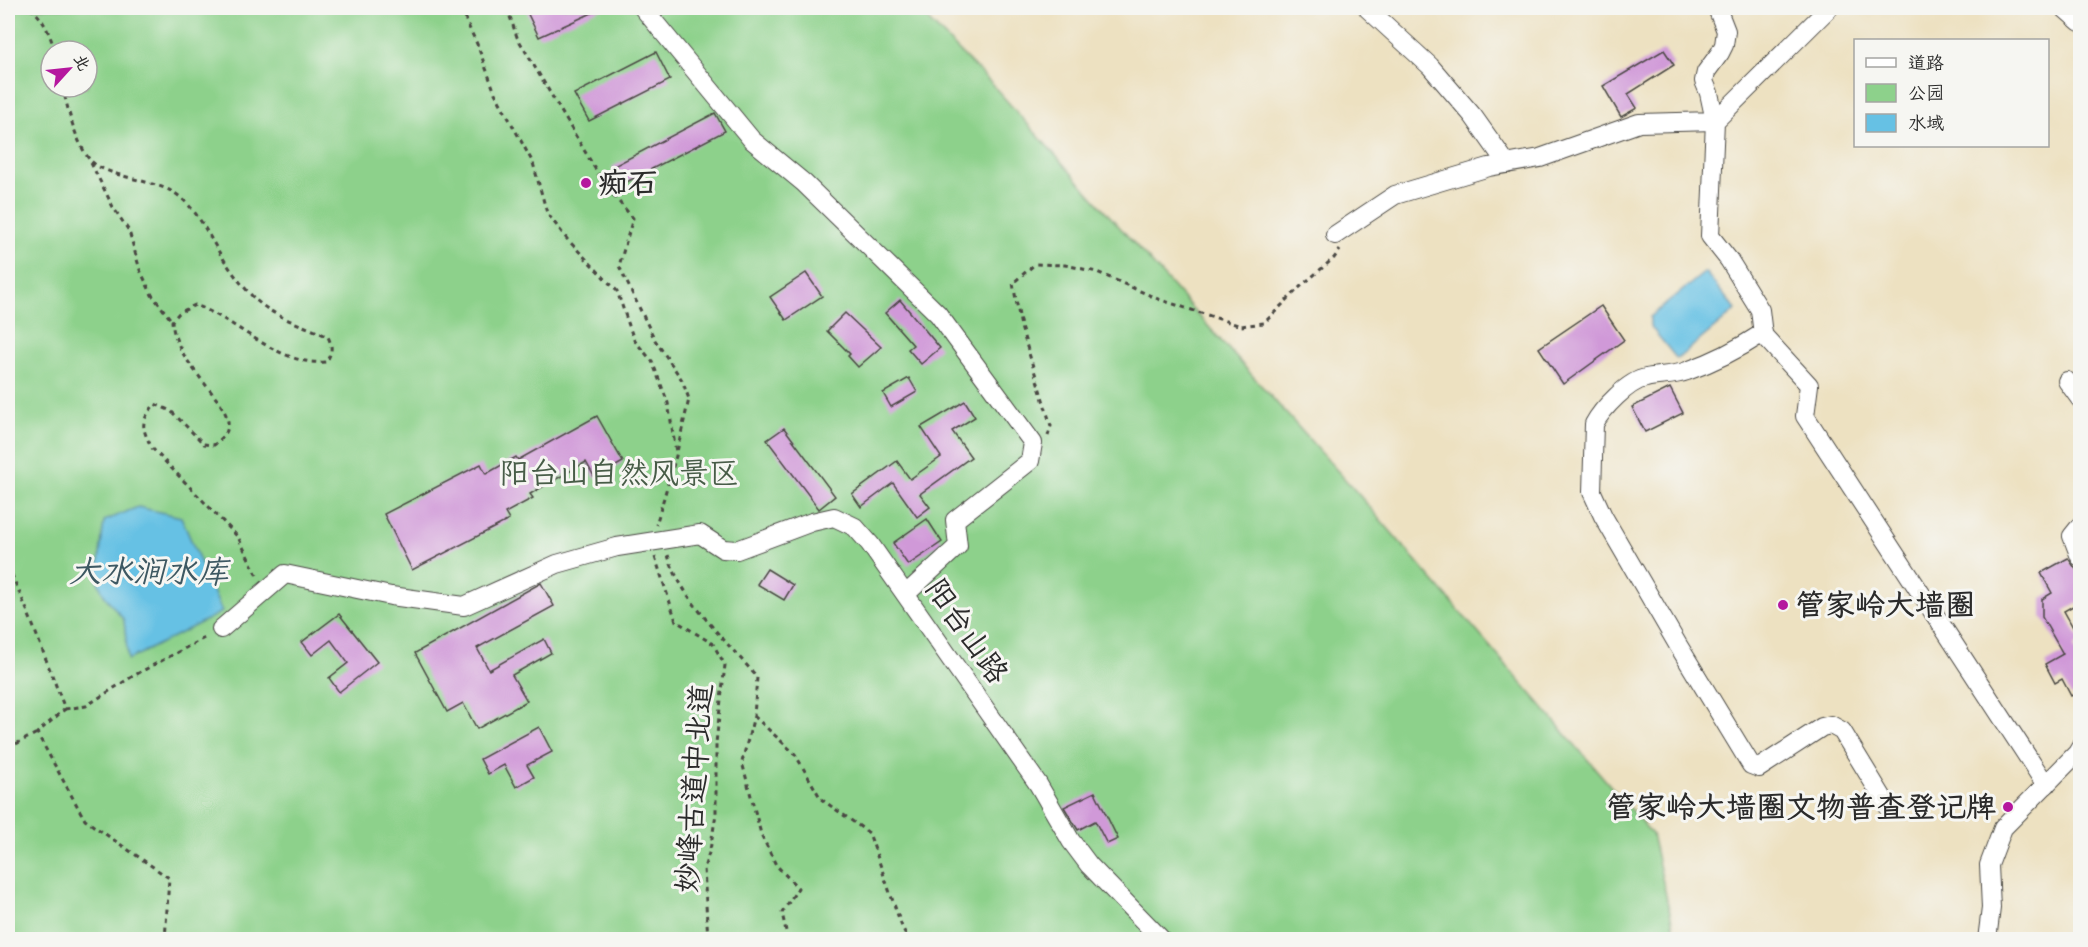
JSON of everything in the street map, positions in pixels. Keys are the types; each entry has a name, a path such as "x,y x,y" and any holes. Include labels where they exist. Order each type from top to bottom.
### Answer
{"street":[{"path":"643,8 752,140 804,183 938,314 1033,443 1030,461 955,520 958,546 906,594"},
{"path":"1370,8 1368,9 1430,66 1473,116 1507,164"},
{"path":"1717,8 1726,31 1724,45 1706,72 1704,81 1709,93 1714,122 1710,236 1760,309 1763,333 1809,385 1805,416 2046,785"},
{"path":"1335,236 1395,195 1489,167 1540,158 1639,123 1714,122 1829,8"},
{"path":"2064,8 2080,22"},
{"path":"1763,333 1731,352 1687,371 1643,378 1615,397 1599,414 1594,424 1592,492 1630,564 1751,765 1759,768 1831,724 1842,731 1889,808"},
{"path":"2067,381 2080,399"},
{"name":"阳台山路","path":"264,592 285,574 392,596 464,606 557,564 616,547 700,534 723,549 737,550 812,522 834,518 855,527 870,544 1038,784 1071,841 1083,857 1162,939"},
{"path":"2080,526 2072,536 2080,557"},
{"path":"220,629 264,592"},
{"path":"1987,939 1992,908 1989,865 2003,828 2080,748"}],"path":[{"path":"30,8 35,11 51,39"},
{"path":"465,8 466,21 495,93 533,163 547,213 567,239 617,291 634,340 652,361 668,403 676,456"},
{"path":"507,8 517,37 588,157 606,187 633,218 619,266 655,339 682,380 688,399 676,456 667,482 657,542 693,603 757,677 754,716 742,762 761,834 776,865 798,888 782,913 788,939"},
{"path":"66,99 76,132 113,207 129,231 140,270 152,295 172,321 173,332 181,349 220,404 228,421 225,435 214,445 204,444 171,411 155,404 144,417 144,431 152,447 238,537 264,592"},
{"path":"91,161 108,170 170,190 182,199 203,224 232,272 256,300 280,317 328,337 331,354 326,362 314,363 277,352 213,311 195,305 179,313 172,321"},
{"path":"1048,437 1051,426 1021,327 1013,283 1035,264 1065,265 1096,272 1158,299 1241,326 1264,323 1300,287 1334,258 1345,242 1352,224"},
{"name":"妙峰古道中北道","path":"657,542 676,621 714,644 725,664 716,743 716,814 710,850 704,868 708,939"},
{"path":"8,566 65,709"},
{"path":"8,748 37,734 65,709 86,706 133,676 220,629"},
{"path":"754,716 795,754 820,799 869,833 902,927 909,939"},
{"path":"37,734 85,820 169,878 165,939"}],"green space":[{"name":"阳台山自然风景区","path":"8,8 916,8 990,82 1360,496 1652,834 1676,939 8,939"}],"water":[{"path":"1705,272 1736,310 1677,359 1650,326 1650,317"},
{"name":"大水涧水库","path":"138,507 181,517 222,612 128,660 124,620 104,595 97,579 104,521"}],"building":[{"path":"525,8 603,8 539,37"},
{"path":"1664,50 1674,65 1628,94 1637,108 1621,117 1603,86"},
{"path":"656,52 670,80 589,121 574,94"},
{"path":"715,113 725,131 621,185 612,167"},
{"path":"806,273 822,296 786,320 770,297"},
{"path":"900,300 940,348 921,364 908,349 913,345 885,313"},
{"path":"1601,306 1624,340 1563,384 1539,348"},
{"path":"845,313 881,347 858,367 848,356 850,354 827,331"},
{"path":"909,378 917,392 891,407 883,393"},
{"path":"1670,388 1683,413 1645,432 1632,407"},
{"path":"965,401 975,417 952,431 971,457 920,494 930,507 917,517 893,483 861,507 852,494 897,461 910,479 941,457 921,427"},
{"path":"597,416 623,462 595,478 586,462 530,494 533,498 505,513 509,520 412,570 384,514 481,464 486,474 516,457 518,460"},
{"path":"784,428 835,496 819,509 767,440"},
{"path":"927,519 942,542 908,565 893,543"},
{"path":"2068,558 2080,575 2080,602 2064,611 2080,640 2080,643 2074,647 2080,659 2080,691 2071,696 2062,679 2055,683 2045,664 2063,654 2042,617 2042,599 2052,593 2041,573"},
{"path":"767,569 793,585 784,600 757,584"},
{"path":"541,583 554,606 477,648 489,670 544,639 551,653 512,675 527,701 477,729 463,703 447,712 415,653"},
{"path":"339,614 377,662 339,692 329,678 348,663 331,640 312,655 302,642"},
{"path":"539,727 552,752 527,765 534,777 516,787 504,765 488,774 480,759"},
{"path":"1095,792 1118,839 1107,844 1095,821 1078,830 1064,807"}],"place":[{"name":"痴石","path":"586,183"},
{"name":"管家岭大墙圈","path":"1783,605"},
{"name":"管家岭大墙圈文物普查登记牌","path":"2008,807"}]}
